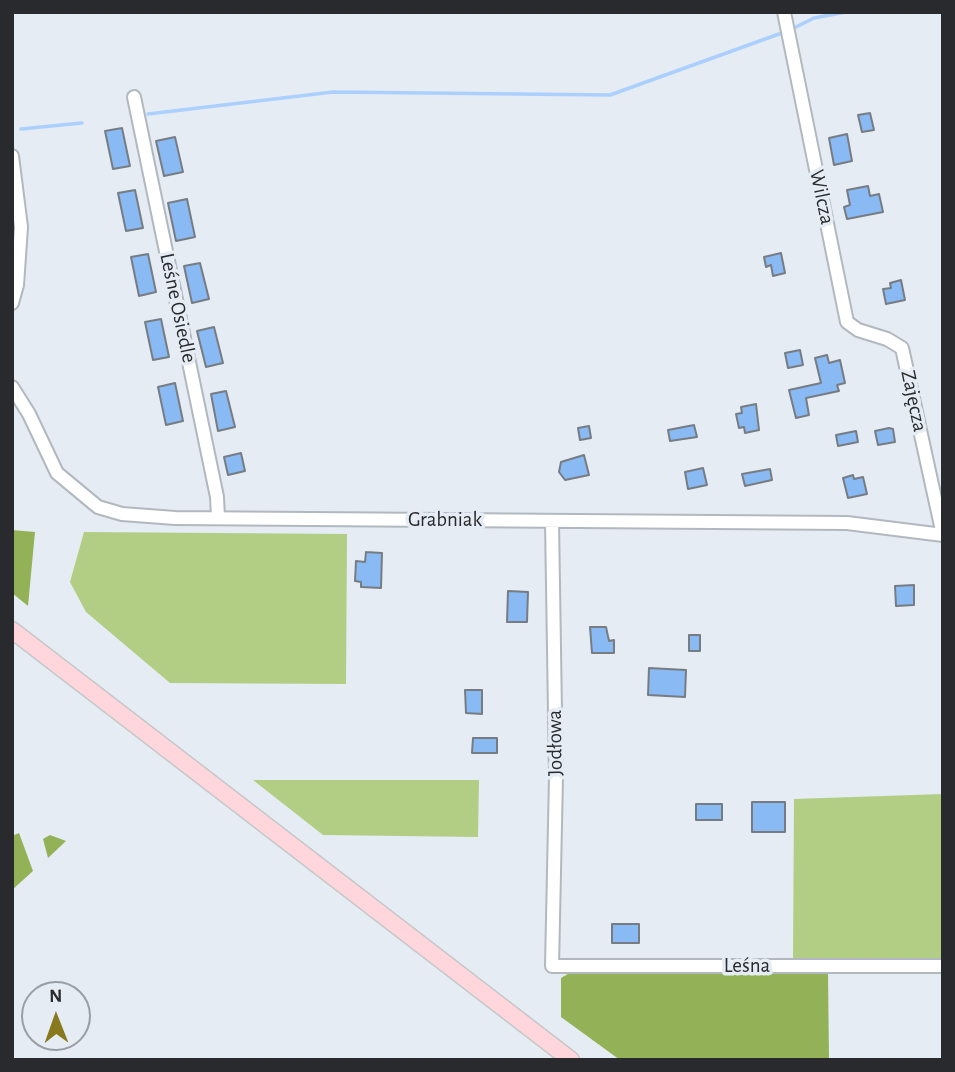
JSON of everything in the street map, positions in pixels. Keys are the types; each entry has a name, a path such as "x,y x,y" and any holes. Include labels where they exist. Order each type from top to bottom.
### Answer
{"main road":[{"path":"16,635 571,1060"}],"street":[{"name":"Wilcza","path":"784,12 847,322 858,330 887,339 902,348"},
{"name":"Leśne Osiedle","path":"134,97 218,497 218,519"},
{"path":"12,156 21,227 17,285 12,303"},
{"name":"Zajęcza","path":"902,348 943,536"},
{"name":"Grabniak","path":"12,387 29,414 57,473 98,507 146,517 847,523 943,536"},
{"name":"Jodłowa","path":"552,521 556,777 552,966"},
{"name":"Leśna","path":"552,966 943,966"}],"green space":[{"path":"12,530 35,532 28,606 12,593"},
{"path":"84,532 347,534 346,684 170,683 86,612 70,582"},
{"path":"253,780 479,780 478,837 323,835"},
{"path":"943,794 943,961 793,960 794,799"},
{"path":"19,833 33,871 12,890 12,836"},
{"path":"50,835 66,841 48,858 43,839"},
{"path":"573,971 828,973 829,1060 620,1060 561,1017 561,978"}],"building":[{"path":"870,113 874,130 862,132 858,115"},
{"path":"122,128 130,166 113,169 105,131"},
{"path":"847,134 852,161 834,165 829,138"},
{"path":"175,137 183,172 164,176 156,141"},
{"path":"868,186 870,196 879,194 883,212 847,219 844,207 850,205 847,190"},
{"path":"135,190 143,228 126,231 118,193"},
{"path":"187,199 195,237 176,241 168,203"},
{"path":"781,253 785,273 773,276 771,265 766,267 764,257"},
{"path":"148,254 156,292 139,296 131,257"},
{"path":"200,263 209,299 192,303 184,266"},
{"path":"901,280 905,300 886,304 883,289 891,288 890,283"},
{"path":"161,319 169,357 153,360 145,322"},
{"path":"214,327 223,363 206,367 197,331"},
{"path":"800,350 803,365 788,368 785,353"},
{"path":"827,355 829,363 840,360 845,383 837,385 839,391 806,398 809,415 796,418 789,390 821,383 815,358"},
{"path":"175,383 183,421 166,425 158,387"},
{"path":"226,391 235,427 218,431 211,394"},
{"path":"756,404 759,430 745,433 744,427 739,428 736,414 742,413 741,407"},
{"path":"694,425 697,437 670,441 668,430"},
{"path":"589,426 591,438 580,440 578,428"},
{"path":"893,429 895,442 878,445 875,431"},
{"path":"856,431 858,442 838,446 836,435"},
{"path":"241,453 245,471 228,475 224,457"},
{"path":"584,455 589,475 565,480 559,472 561,462"},
{"path":"703,468 707,485 688,489 685,472"},
{"path":"770,469 772,480 745,486 742,474"},
{"path":"853,475 854,479 863,477 867,494 848,498 843,478"},
{"path":"366,552 382,553 381,588 361,587 361,582 355,581 356,561 365,562"},
{"path":"914,585 914,605 896,606 895,586"},
{"path":"508,591 528,592 527,622 507,622"},
{"path":"590,627 606,627 609,641 614,640 614,653 592,653"},
{"path":"689,635 700,635 700,651 689,651"},
{"path":"649,668 686,670 685,697 648,695"},
{"path":"465,690 482,690 482,714 466,713"},
{"path":"473,738 497,738 497,753 472,753"},
{"path":"752,802 785,802 785,832 752,832"},
{"path":"696,804 722,804 722,820 696,820"},
{"path":"612,924 639,924 639,943 612,943"}],"waterway":[{"path":"796,27 814,18 846,12"},
{"path":"148,114 333,92 610,95 779,34"},
{"path":"21,129 82,123"}]}
